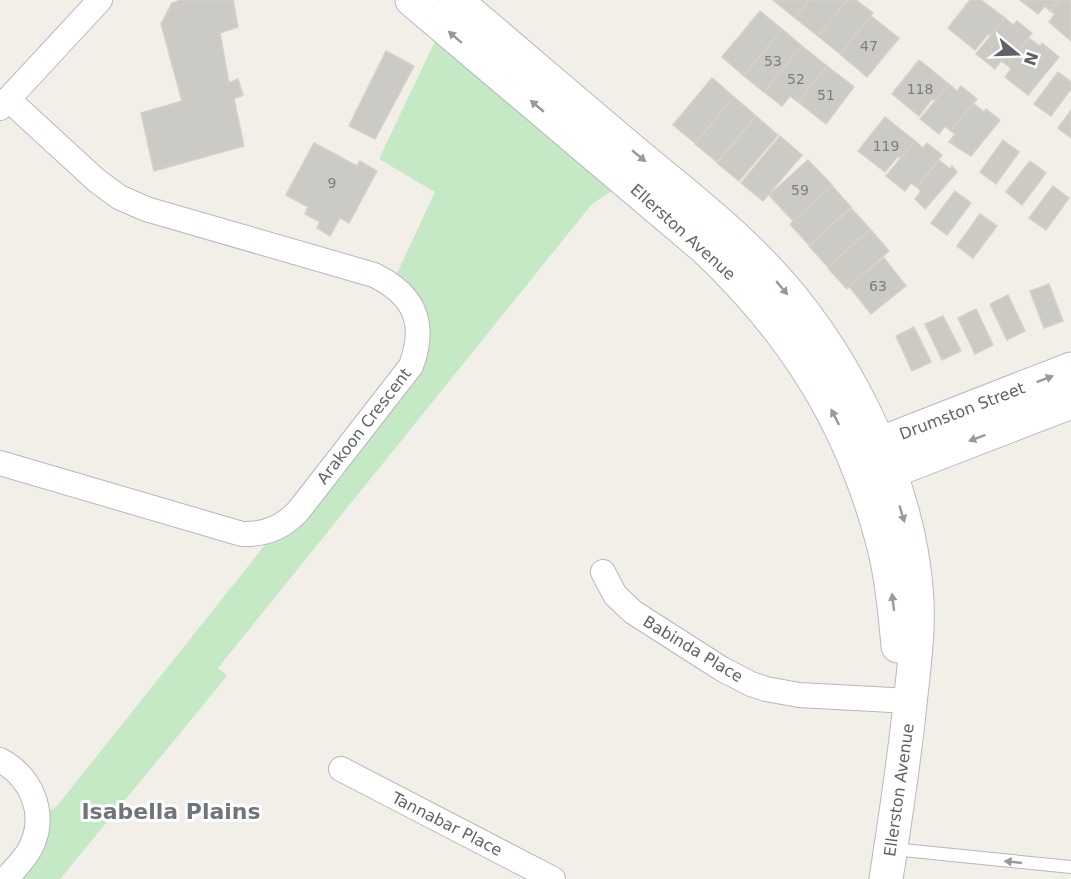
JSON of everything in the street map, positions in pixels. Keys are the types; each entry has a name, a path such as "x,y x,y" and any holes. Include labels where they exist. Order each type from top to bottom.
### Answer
{"street":[{"path":"4,104 100,0"},
{"name":"Ellerston Avenue","path":"412,0 507,63 585,129 731,272 779,327 871,463 907,531 916,587 917,644 888,864"},
{"name":"Ellerston Avenue","path":"455,0 507,63"},
{"name":"Arakoon Crescent","path":"0,463 242,534 273,530 292,518 299,510 405,375 418,347 419,337 419,327 412,307 407,298 392,284 374,275 146,209 119,197 4,104"},
{"name":"Drumston Street","path":"871,463 1071,369"},
{"name":"Drumston Street","path":"871,463 1071,402"},
{"name":"Babinda Place","path":"603,572 615,595 633,612 722,669 751,684 799,695 910,701"},
{"path":"0,760 19,773 31,789 38,819 30,849 6,879"},
{"name":"Tannabar Place","path":"340,769 553,879"}],"lane":[{"path":"888,864 1071,867"}],"green space":[{"path":"436,39 613,190 592,204 218,668 227,676 60,879 6,879 38,819 57,806 281,525 418,347 392,284 435,192 379,159"}],"building":[{"path":"181,0 233,0 238,27 220,33 229,83 238,79 243,95 234,99 244,146 154,171 141,113 182,101 161,24 172,3"},
{"path":"773,0 810,0 795,18"},
{"path":"810,0 847,0 818,36 795,18"},
{"path":"847,0 856,0 873,13 840,54 818,36"},
{"path":"970,0 981,0 1005,18 991,36 988,34 975,50 948,28"},
{"path":"1020,0 1059,0 1050,11 1045,6 1038,14"},
{"path":"1059,0 1071,0 1071,41 1049,22 1055,14 1050,11"},
{"path":"760,11 782,29 744,76 722,57"},
{"path":"871,16 899,38 867,77 840,54"},
{"path":"1005,18 1013,25 1017,21 1032,33 1007,65 1001,61 995,69 976,54"},
{"path":"782,29 802,46 764,92 744,76"},
{"path":"1029,38 1040,46 1042,43 1059,57 1028,95 1005,77 1011,69 1007,65"},
{"path":"802,46 827,66 798,102 790,96 782,106 764,92"},
{"path":"386,51 414,66 375,139 349,126"},
{"path":"919,60 949,84 935,101 932,99 919,116 892,94"},
{"path":"827,66 854,87 826,124 798,102"},
{"path":"1058,72 1071,82 1071,89 1051,116 1034,104"},
{"path":"712,78 734,97 695,143 673,125"},
{"path":"949,84 957,91 961,86 977,99 951,131 945,126 939,134 920,119"},
{"path":"734,97 756,116 717,162 695,144"},
{"path":"973,103 984,112 986,109 1000,120 971,156 949,142 955,134 951,131"},
{"path":"1071,110 1071,138 1058,128"},
{"path":"756,116 778,135 739,181 717,163"},
{"path":"885,117 915,141 885,172 858,151"},
{"path":"780,136 802,155 763,201 741,183"},
{"path":"1003,140 1019,152 996,184 980,172"},
{"path":"915,141 923,148 927,143 942,155 917,187 911,183 905,191 886,176"},
{"path":"314,143 357,166 360,161 377,171 349,223 340,218 330,236 317,228 320,222 305,214 308,207 286,195"},
{"path":"808,160 832,185 793,221 769,195"},
{"path":"939,160 950,169 952,166 957,172 925,209 915,199 921,191 917,187"},
{"path":"1030,161 1046,173 1022,205 1006,192"},
{"path":"832,186 851,207 809,245 790,224"},
{"path":"1053,186 1069,198 1046,230 1029,218"},
{"path":"955,191 971,203 947,235 931,223"},
{"path":"851,208 870,229 828,267 809,246"},
{"path":"980,214 997,226 973,258 957,246"},
{"path":"870,229 889,251 847,289 828,268"},
{"path":"884,258 906,286 871,314 849,286"},
{"path":"1049,284 1063,321 1044,328 1030,291"},
{"path":"1008,295 1025,331 1007,340 990,304"},
{"path":"976,309 993,345 975,354 958,318"},
{"path":"943,316 961,351 942,360 925,324"},
{"path":"914,327 931,362 912,371 896,336"}],"district":[{"name":"Isabella Plains","path":"171,811"}]}
